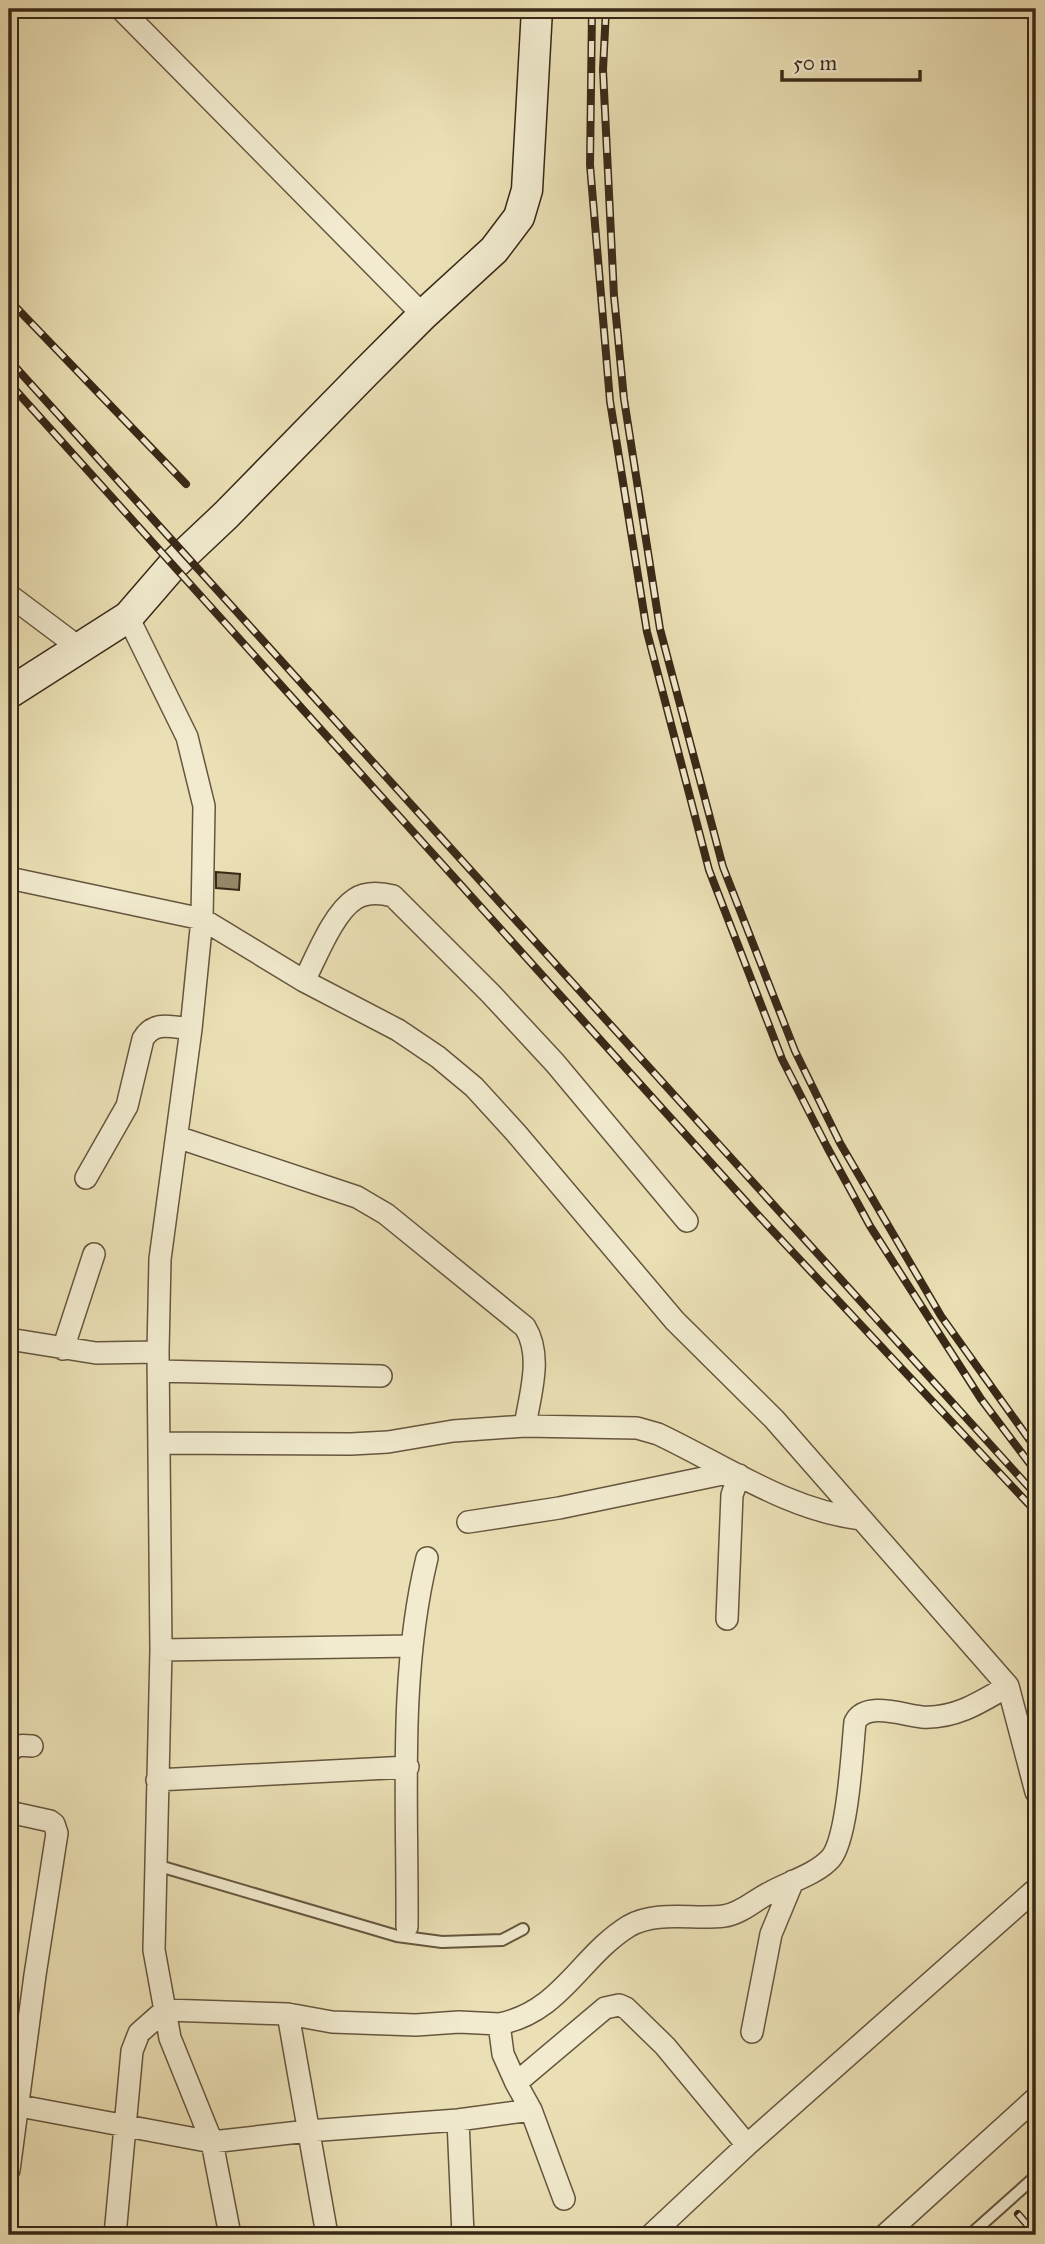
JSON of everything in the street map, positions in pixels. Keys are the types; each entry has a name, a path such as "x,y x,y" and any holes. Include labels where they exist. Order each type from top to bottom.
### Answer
{"street":[{"path":"121,9 423,315"},
{"path":"9,693 128,617 173,565 423,315 494,250 519,218 527,190 531,157 537,9"},
{"path":"9,595 81,649"},
{"path":"128,617 187,737 204,806 202,919 191,1029 160,1259 158,1362 161,1650 154,1950 170,2038 212,2141 230,2235"},
{"path":"9,878 202,919 304,981 398,1030 438,1057 474,1087 675,1321 774,1419 1008,1686 1036,1792"},
{"path":"304,981 338,917 355,899 381,893 393,896 555,1063 687,1221"},
{"path":"86,1178 127,1106 147,1031 161,1026 191,1029"},
{"path":"177,1137 358,1197 386,1214 525,1327 532,1338 534,1351 534,1370 525,1426"},
{"path":"63,1349 94,1254"},
{"path":"9,1339 158,1362 381,1376"},
{"path":"159,1443 351,1444 388,1442 453,1431 525,1426 637,1428 658,1434 815,1509 861,1519"},
{"path":"468,1522 559,1508 735,1473"},
{"path":"727,1619 735,1473"},
{"path":"407,1927 409,1682 417,1599 427,1558"},
{"path":"161,1650 412,1646"},
{"path":"115,2235 132,2051 139,2033 165,2011 288,2014 332,2022 416,2025 459,2022 499,2024 527,2017 548,2003 613,1938 631,1925 650,1919 725,1916 739,1912 759,1898 818,1868 831,1857 838,1845 842,1828 855,1722 858,1716 877,1711 924,1717 943,1716 971,1707 1008,1686"},
{"path":"9,1754 12,1748 20,1745 32,1746"},
{"path":"157,1780 408,1767"},
{"path":"9,1812 50,1821 57,1833 13,2105 9,2170"},
{"path":"752,2032 771,1934 793,1881"},
{"path":"651,2235 747,2145 1036,1889"},
{"path":"516,2083 605,2008 620,2005 665,2046 747,2145"},
{"path":"288,2014 327,2235"},
{"path":"499,2024 503,2054 531,2110 564,2199"},
{"path":"885,2235 1036,2098"},
{"path":"13,2105 212,2141 457,2120 531,2110"},
{"path":"457,2120 463,2235"}],"lane":[{"path":"1029,9 1036,17"},
{"path":"156,1865 397,1936 442,1942 502,1940 523,1929"},
{"path":"970,2235 1036,2176"}],"building":[{"path":"216,872 240,874 239,890 216,888"}],"railway":[{"path":"592,9 590,165 610,401 647,632 709,870 782,1059 827,1147 870,1226 981,1399 1036,1472"},
{"path":"606,9 603,70 614,296 624,399 660,629 723,867 795,1051 840,1143 941,1316 1036,1449"},
{"path":"9,300 186,484"},
{"path":"9,360 1036,1495"},
{"path":"9,383 758,1215 1036,1512"},
{"path":"1018,2214 1036,2235"}]}
